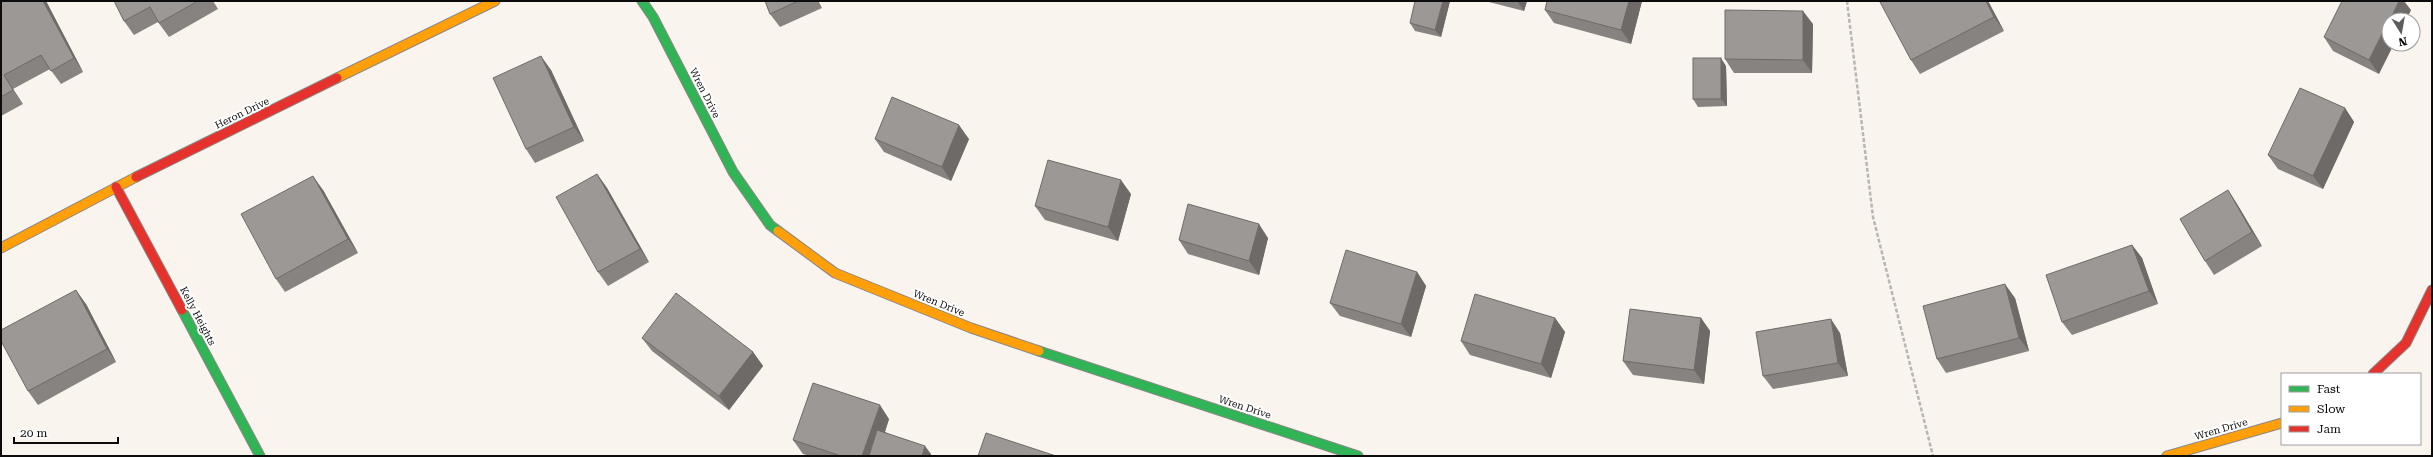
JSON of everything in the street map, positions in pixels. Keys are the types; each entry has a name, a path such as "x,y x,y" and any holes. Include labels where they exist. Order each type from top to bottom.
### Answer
{"street":[{"name":"Heron Drive","path":"1,248 116,186 495,1"},
{"name":"Wren Drive","path":"642,1 653,17 733,172 770,225 835,273 971,328 1358,456"},
{"name":"Kelly Heights","path":"116,186 260,456"},
{"path":"2375,373 2406,343 2432,290"},
{"name":"Wren Drive","path":"2167,456 2281,423"}],"path":[{"path":"1847,1 1873,217 1933,456"}],"building":[{"path":"1,1 43,1 74,58 51,71 41,55 4,75 13,90 1,97"},
{"path":"114,1 198,1 159,23 150,7 124,21"},
{"path":"765,1 798,1 770,14"},
{"path":"1415,1 1443,1 1435,30 1410,23"},
{"path":"1547,1 1629,1 1621,30 1545,10"},
{"path":"1986,1 1994,17 1911,60 1880,2"},
{"path":"2342,1 2399,1 2394,12 2381,12 2381,36 2369,60 2324,37"},
{"path":"1725,10 1803,11 1803,60 1725,59"},
{"path":"541,56 574,127 526,149 493,78"},
{"path":"1693,58 1721,58 1721,99 1693,99"},
{"path":"2300,88 2345,108 2313,176 2268,155"},
{"path":"892,97 959,125 942,167 875,139"},
{"path":"1048,160 1121,180 1108,227 1035,206"},
{"path":"597,174 640,249 598,272 556,197"},
{"path":"313,176 348,239 276,279 241,214"},
{"path":"2228,190 2252,232 2205,261 2180,219"},
{"path":"1188,204 1259,224 1249,261 1179,240"},
{"path":"2132,245 2149,291 2062,322 2046,275"},
{"path":"1346,250 1417,272 1401,324 1330,303"},
{"path":"2005,284 2019,338 1937,359 1923,306"},
{"path":"76,290 107,349 28,391 1,341 1,330"},
{"path":"676,293 753,352 719,396 642,338"},
{"path":"1475,294 1555,318 1541,364 1461,341"},
{"path":"1630,309 1701,318 1694,370 1623,361"},
{"path":"1831,319 1838,363 1763,376 1756,332"},
{"path":"813,383 880,405 862,456 841,456 793,440"},
{"path":"877,430 925,446 922,456 869,456"},
{"path":"986,433 1056,456 978,456"}],"traffic: fast":[{"path":"642,1 653,17 733,172 770,225 778,231"},
{"path":"182,310 260,456"},
{"path":"1039,351 1358,456"}],"traffic: slow":[{"path":"337,78 495,1"},
{"path":"1,248 136,177"},
{"path":"778,231 835,273 971,328 1039,351"},
{"path":"2167,456 2281,423"}],"traffic: jam":[{"path":"136,177 337,78"},
{"path":"116,187 182,310"},
{"path":"2374,373 2406,343 2432,290"}]}
